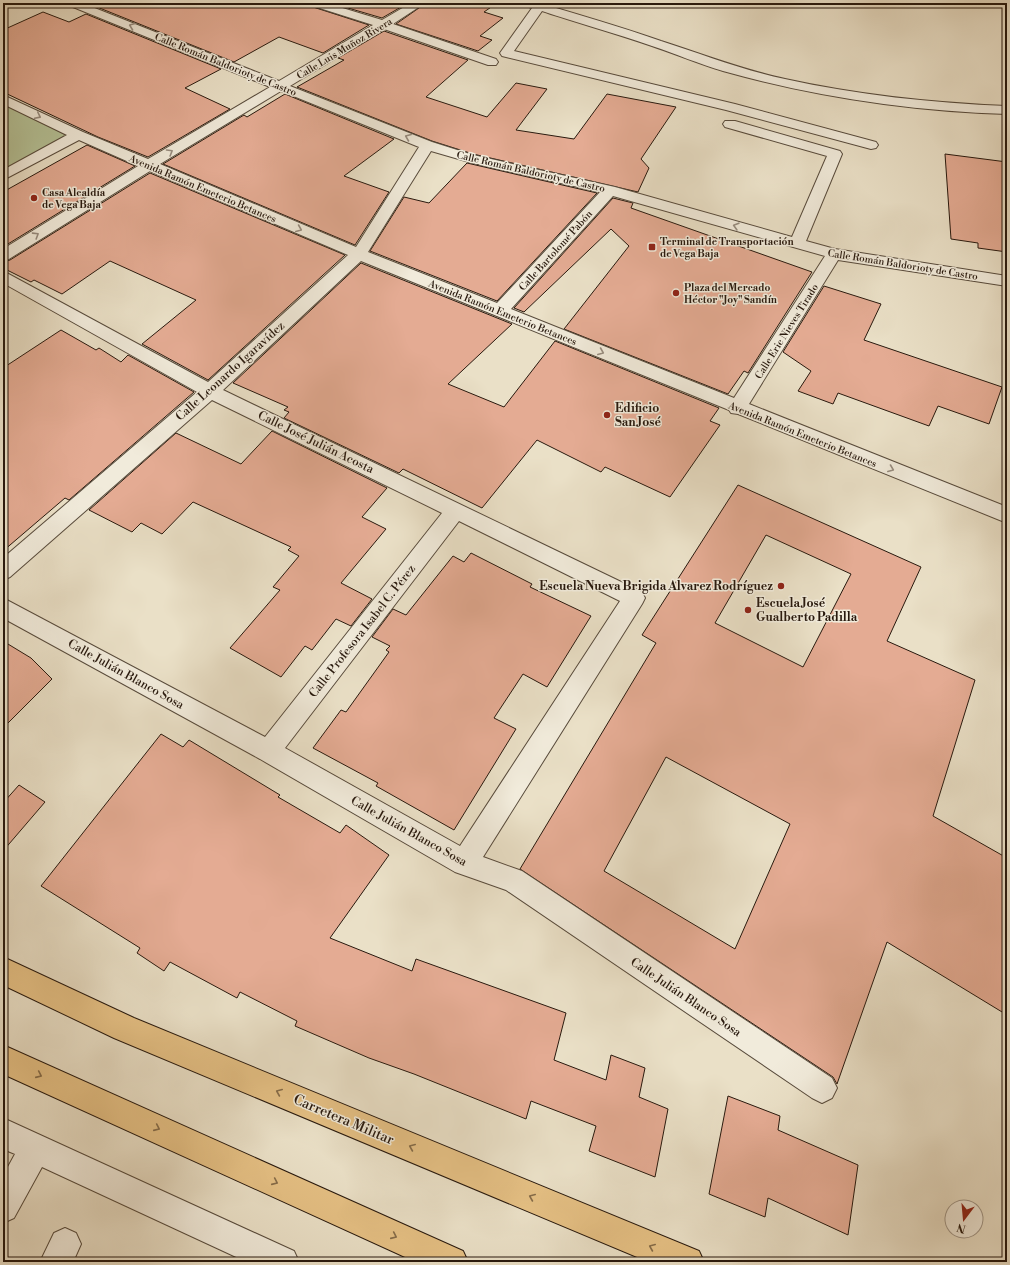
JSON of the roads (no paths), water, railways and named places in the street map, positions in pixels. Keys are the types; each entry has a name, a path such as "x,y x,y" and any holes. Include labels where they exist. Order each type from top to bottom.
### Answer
{"main road":[{"name":"Carretera Militar","path":"3,971 124,1028 688,1262"},
{"path":"3,1059 452,1262"}],"street":[{"name":"Calle Román Baldorioty de Castro","path":"72,3 427,145 469,158 610,190 834,254 1007,281"},
{"path":"314,3 382,24 492,62"},
{"name":"Calle Luis Muñoz Rivera","path":"3,256 148,165 419,3"},
{"path":"871,145 730,107 506,53 533,5 656,43 726,68 784,83 847,95 904,103 949,108 1007,110"},
{"name":"Avenida Ramón Emeterio Betances","path":"3,99 78,135 359,254 1007,516"},
{"path":"730,124 836,154 797,243"},
{"path":"3,176 78,135"},
{"name":"Calle Leonardo Igaravídez","path":"3,571 210,391 359,254 427,145"},
{"name":"Calle Bartolomé Pabón","path":"500,310 610,190"},
{"name":"Calle Eric Nieves Tirado","path":"737,408 834,254"},
{"name":"Calle José Julián Acosta","path":"3,276 210,391 634,598 464,863"},
{"name":"Calle Profesora Isabel C. Pérez","path":"268,751 456,510"},
{"name":"Calle Julián Blanco Sosa","path":"3,607 268,751 464,863 513,880 822,1088"},
{"path":"3,1132 282,1262"},
{"path":"3,1207 35,1148"}],"place":[{"name":"Casa Alcaldía de Vega Baja","path":"34,198"},
{"name":"Terminal de Transportación de Vega Baja","path":"652,247"},
{"name":"Plaza del Mercado Héctor \"Joy\" Sandín","path":"676,293"},
{"name":"Edificio San José","path":"607,415"},
{"name":"Escuela Nueva Brigida Alvarez Rodríguez","path":"781,586"},
{"name":"Escuela José Gualberto Padilla","path":"748,610"}]}
